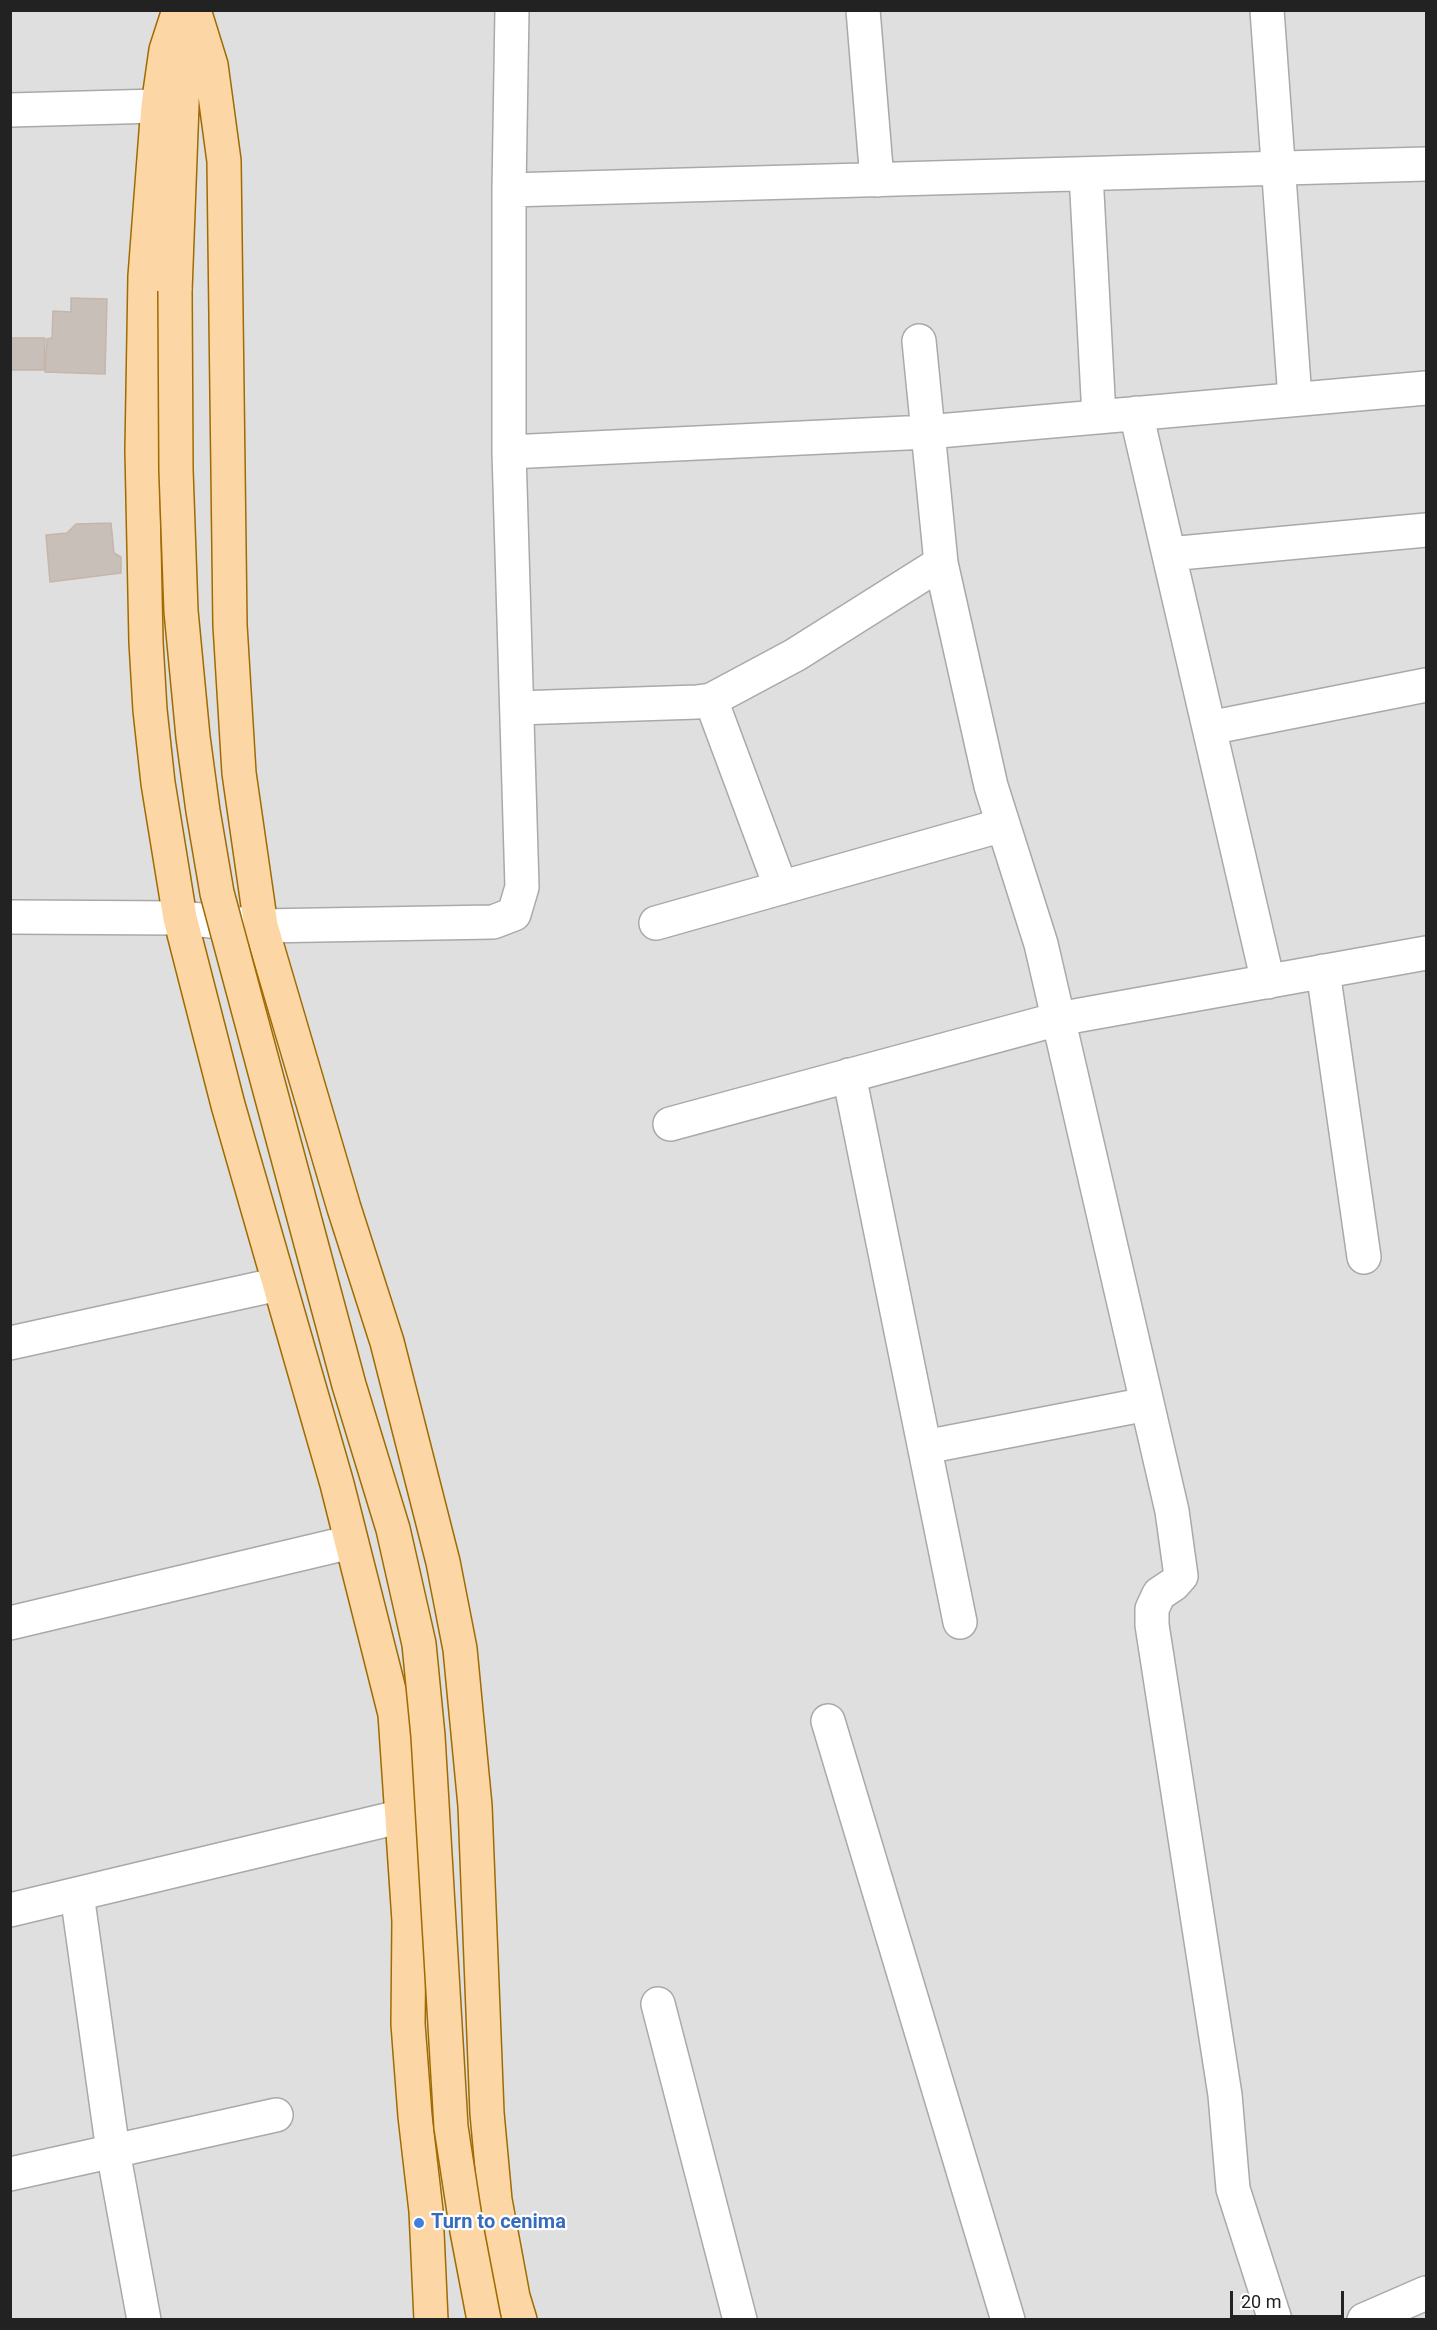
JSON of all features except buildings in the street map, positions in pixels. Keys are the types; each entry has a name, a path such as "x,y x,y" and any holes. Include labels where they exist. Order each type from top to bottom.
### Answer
{"main road":[{"path":"179,10 166,50 158,106 145,276 142,450 146,642 150,710 158,783 180,918 228,1105 337,1484 395,1714 409,1920 408,2024 415,2116 426,2211 431,2319"},
{"path":"186,10 175,291 176,470 181,611 193,737 217,893 349,1385 393,1529 418,1644 428,1736 451,2127 467,2231 484,2319"},
{"path":"194,10 211,65 224,161 230,625 239,773 261,926 344,1208 387,1342 442,1562 459,1649 475,1806 487,2113 495,2200 513,2297 520,2319"}],"street":[{"path":"10,917 180,918 261,926 493,922 514,914 522,887 509,452 512,10"},
{"path":"863,10 877,180"},
{"path":"1267,10 1295,399"},
{"path":"10,110 158,106"},
{"path":"509,190 1426,164"},
{"path":"1086,174 1098,416"},
{"path":"919,341 940,563 991,786 1041,944 1172,1511 1180,1576 1174,1584 1159,1594 1152,1609 1152,1625 1225,2095 1233,2189 1275,2319"},
{"path":"509,452 927,432 1426,387"},
{"path":"1136,413 1268,982"},
{"path":"1169,554 1426,530"},
{"path":"518,708 697,702 711,699 795,655 940,563"},
{"path":"1209,728 1426,685"},
{"path":"711,699 782,888"},
{"path":"656,923 1003,825"},
{"path":"670,1124 1058,1019 1426,953"},
{"path":"1323,971 1364,1257"},
{"path":"849,1075 960,1622"},
{"path":"10,1343 279,1284"},
{"path":"925,1447 1147,1404"},
{"path":"10,1623 351,1542"},
{"path":"828,1721 1008,2319"},
{"path":"10,1910 403,1816"},
{"path":"77,1894 114,2151 144,2319"},
{"path":"658,2004 740,2319"},
{"path":"10,2174 276,2115"},
{"path":"1364,2319 1426,2293"}],"shaded area":[{"path":"11,11 1426,11 1426,2319 11,2319"}],"place":[{"name":"Turn to cenima","path":"419,2223"}]}
